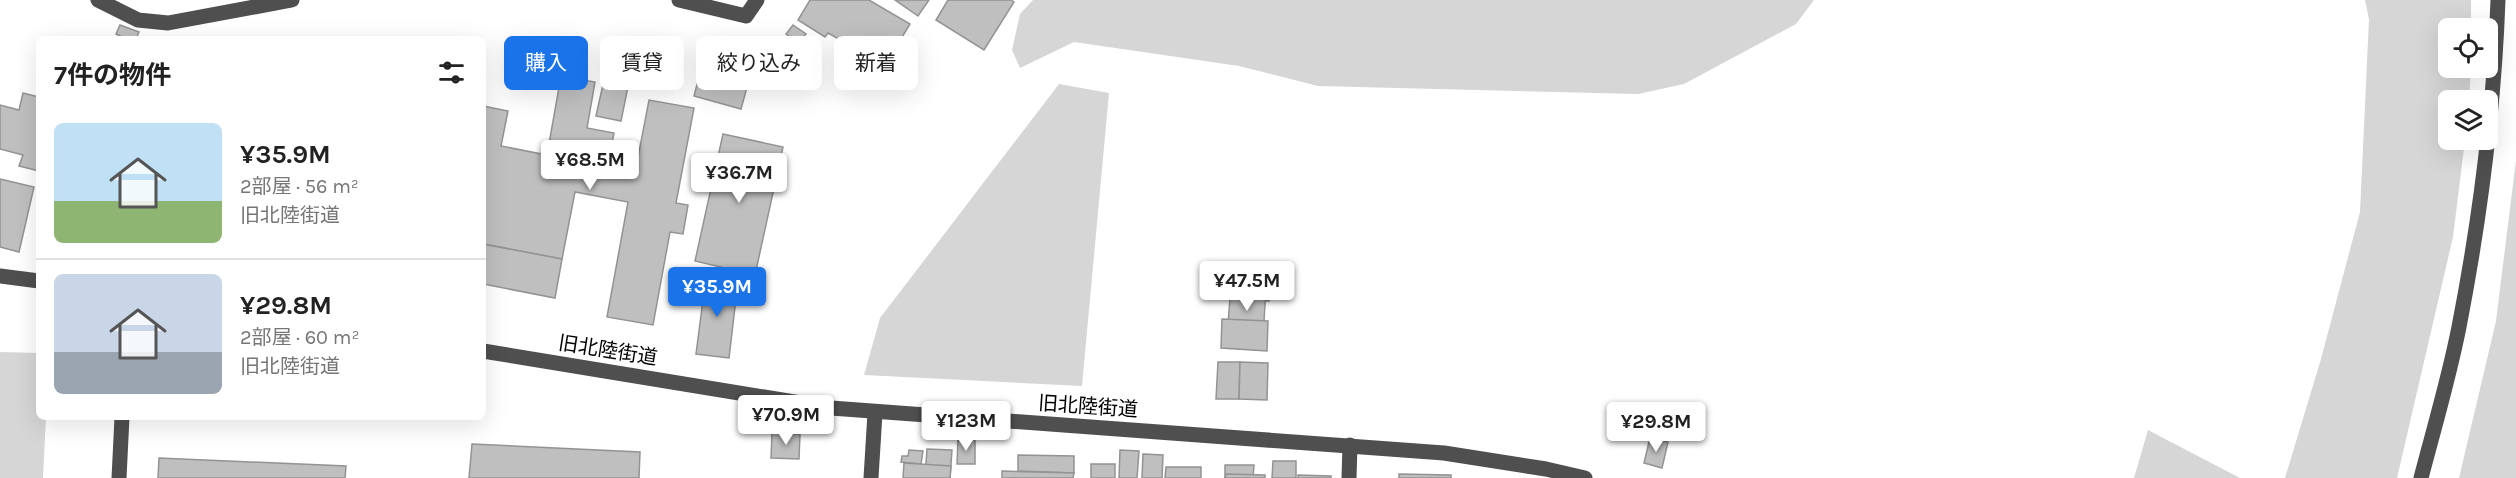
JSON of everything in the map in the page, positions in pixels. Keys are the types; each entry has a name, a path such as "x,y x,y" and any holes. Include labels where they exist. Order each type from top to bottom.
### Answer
{"street":[{"path":"98,0 138,20 168,23 292,0"},
{"path":"207,15 216,0"},
{"path":"679,0 747,16 757,0"},
{"path":"2421,478 2459,328 2486,165 2495,72 2498,0"},
{"path":"0,276 36,281"},
{"name":"旧北陸街道","path":"486,351 831,408 1444,453 1546,469 1585,478"},
{"path":"871,478 875,413"},
{"path":"119,478 122,420"},
{"path":"1349,478 1350,445"}],"shaded area":[{"path":"1033,0 1814,0 1796,24 1684,84 1638,94 1318,86 1239,66 1074,42 1020,68 1012,50 1020,14"},
{"path":"2365,0 2471,0 2471,18 2438,18 2438,78 2470,78 2470,90 2438,90 2438,150 2464,150 2453,237 2397,478 2285,478 2321,359 2360,212 2369,19"},
{"path":"1059,84 1109,93 1082,386 864,375 880,318"},
{"path":"2516,160 2516,478 2459,478 2496,321"},
{"path":"0,352 36,353 36,420 46,420 43,478 0,478"},
{"path":"2148,430 2240,478 2134,478"}],"building":[{"path":"810,0 869,0 910,24 903,36 834,36 828,33 825,37 798,20"},
{"path":"895,0 929,0 918,16"},
{"path":"948,0 1011,0 1014,2 984,50 936,20"},
{"path":"120,25 139,32 137,36 116,34"},
{"path":"793,25 806,34 804,36 789,36 786,34"},
{"path":"588,81 595,82 587,128 614,133 607,168 635,173 649,100 694,108 676,203 688,205 683,234 670,232 653,325 607,317 628,202 575,192 562,259 486,245 486,107 508,111 501,146 547,155 559,90 588,90"},
{"path":"696,88 746,90 741,109 694,96"},
{"path":"602,90 627,90 621,121 596,116"},
{"path":"23,93 36,96 36,170 19,166 23,155 0,149 0,105 19,110"},
{"path":"723,134 783,147 755,275 695,261"},
{"path":"0,179 34,187 19,252 0,247"},
{"path":"486,245 562,259 555,298 486,285"},
{"path":"1225,264 1271,266 1269,301 1224,299"},
{"path":"706,277 738,282 729,358 696,354"},
{"path":"1231,285 1266,287 1263,339 1227,337"},
{"path":"1222,319 1268,321 1267,351 1221,348"},
{"path":"1218,362 1240,362 1239,399 1216,399"},
{"path":"1240,362 1268,363 1267,400 1239,399"},
{"path":"772,433 800,434 799,459 771,458"},
{"path":"1650,438 1668,442 1662,468 1644,463"},
{"path":"958,439 975,439 975,464 957,464"},
{"path":"472,444 640,452 639,478 469,478"},
{"path":"927,449 952,450 950,478 925,478"},
{"path":"909,450 923,451 921,464 901,462 902,456 908,456"},
{"path":"1120,450 1139,451 1137,478 1119,478"},
{"path":"1143,454 1163,455 1162,478 1142,478"},
{"path":"1018,455 1074,456 1074,473 1018,471"},
{"path":"159,458 346,466 345,478 158,478"},
{"path":"1273,461 1296,461 1296,478 1272,478"},
{"path":"904,463 951,466 950,478 903,478"},
{"path":"1091,464 1115,464 1115,478 1091,478"},
{"path":"1225,465 1254,465 1253,478 1225,478"},
{"path":"1166,467 1201,467 1201,478 1165,478"},
{"path":"1002,471 1074,473 1073,478 1002,478"},
{"path":"1226,474 1265,475 1265,478 1225,478"},
{"path":"1399,474 1451,475 1451,478 1399,478"},
{"path":"1298,475 1331,476 1331,478 1298,478"}]}
